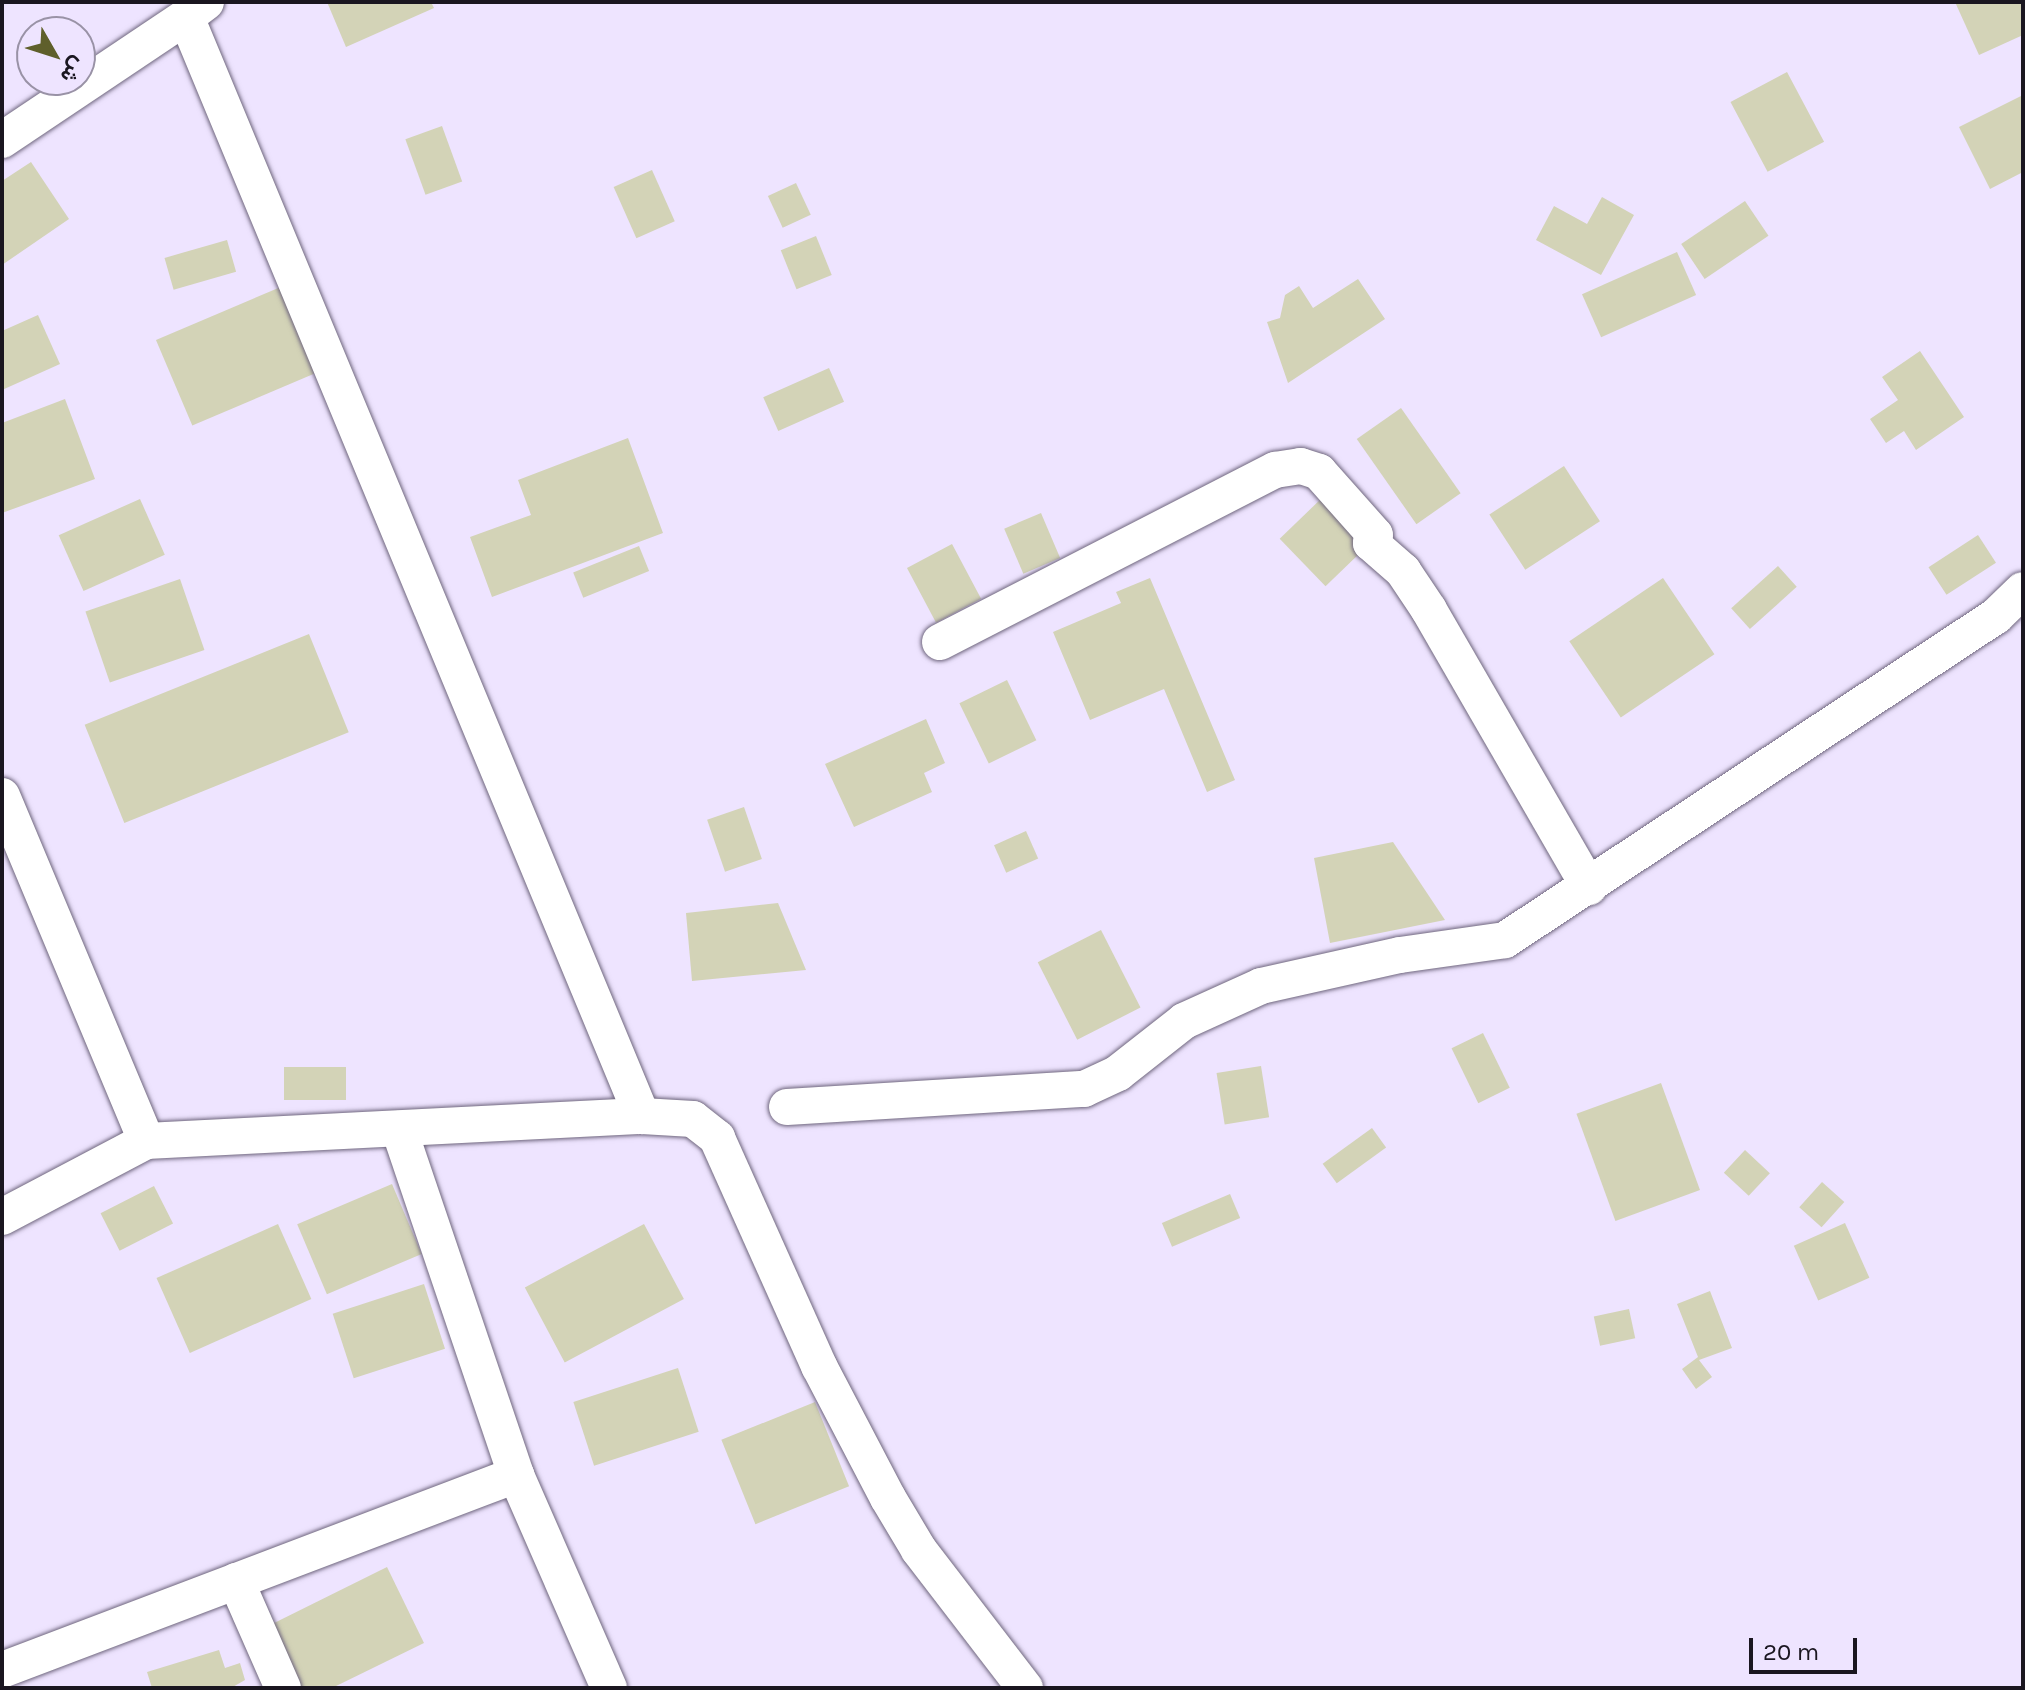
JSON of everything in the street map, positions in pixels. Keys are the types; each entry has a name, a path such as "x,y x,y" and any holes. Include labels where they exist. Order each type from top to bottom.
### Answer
{"street":[{"path":"2,140 196,9 642,1116"},
{"path":"940,642 1275,470 1301,466 1319,472 1375,535 1371,543 1403,571 1429,610 1589,887"},
{"path":"787,1107 1084,1089 1118,1073 1184,1021 1261,986 1400,955 1505,940 1996,616 2023,590"},
{"path":"2,796 146,1141"},
{"path":"2,1217 146,1141 642,1116 693,1119 717,1138 819,1366 888,1498 919,1550 1025,1688"},
{"path":"399,1129 516,1475 609,1688"},
{"path":"2,1670 516,1475"},
{"path":"236,1581 283,1688"}],"building":[{"path":"327,2 431,2 434,8 346,47"},
{"path":"1955,2 2023,2 2023,35 1979,55"},
{"path":"1787,72 1824,142 1768,172 1730,102"},
{"path":"2023,95 2023,172 1990,189 1959,127"},
{"path":"442,126 462,181 426,195 405,139"},
{"path":"31,162 69,219 2,265 2,181"},
{"path":"652,170 675,221 636,238 614,187"},
{"path":"796,183 811,215 783,228 768,196"},
{"path":"1602,197 1634,215 1601,275 1536,240 1554,206 1587,224"},
{"path":"1745,201 1768,236 1705,279 1681,244"},
{"path":"816,236 832,275 797,289 781,250"},
{"path":"227,240 236,272 174,290 165,258"},
{"path":"1677,252 1696,295 1601,337 1582,294"},
{"path":"1358,279 1385,319 1288,383 1267,322 1280,318 1285,295 1299,286 1313,308"},
{"path":"283,286 319,372 192,426 156,340"},
{"path":"38,315 60,364 2,390 2,331"},
{"path":"1920,351 1964,417 1916,450 1904,431 1886,443 1870,419 1898,400 1882,377"},
{"path":"829,368 844,402 778,431 763,397"},
{"path":"65,399 95,479 2,513 2,423"},
{"path":"1401,408 1461,493 1416,524 1357,439"},
{"path":"628,438 663,533 492,597 470,537 531,515 518,480"},
{"path":"1564,466 1600,521 1525,570 1489,514"},
{"path":"1325,495 1371,542 1326,586 1280,539"},
{"path":"140,499 165,555 84,591 59,535"},
{"path":"1041,513 1060,558 1023,574 1004,529"},
{"path":"1978,535 1996,563 1946,595 1929,567"},
{"path":"952,544 981,599 936,623 907,568"},
{"path":"639,546 649,571 583,598 573,573"},
{"path":"1778,566 1797,587 1750,629 1731,608"},
{"path":"1150,578 1235,780 1207,792 1164,689 1090,720 1053,632 1121,603 1116,592"},
{"path":"1663,578 1714,654 1621,717 1569,641"},
{"path":"180,579 204,650 110,682 85,612"},
{"path":"309,634 349,732 124,823 85,725"},
{"path":"1007,680 1036,740 989,763 959,703"},
{"path":"926,719 945,763 924,773 932,792 854,827 825,764"},
{"path":"744,807 762,859 725,872 707,820"},
{"path":"1026,831 1038,858 1006,873 994,845"},
{"path":"1393,842 1445,920 1330,943 1314,858"},
{"path":"778,903 806,970 692,981 686,913"},
{"path":"1101,930 1140,1008 1077,1040 1038,962"},
{"path":"1483,1033 1510,1088 1478,1103 1452,1048"},
{"path":"1261,1066 1269,1117 1225,1124 1217,1073"},
{"path":"284,1067 346,1067 346,1100 284,1100"},
{"path":"1661,1083 1700,1190 1615,1221 1576,1114"},
{"path":"1372,1128 1386,1147 1337,1183 1323,1164"},
{"path":"1745,1150 1770,1173 1749,1196 1724,1173"},
{"path":"1822,1182 1844,1202 1822,1227 1799,1207"},
{"path":"392,1184 422,1254 327,1294 297,1224"},
{"path":"154,1186 173,1223 120,1251 101,1213"},
{"path":"1230,1194 1240,1218 1172,1247 1162,1223"},
{"path":"1845,1223 1869,1278 1818,1301 1794,1246"},
{"path":"278,1224 311,1299 190,1353 156,1278"},
{"path":"644,1224 684,1299 565,1362 525,1287"},
{"path":"424,1284 445,1349 354,1378 333,1314"},
{"path":"1710,1291 1732,1348 1699,1360 1712,1377 1696,1389 1682,1369 1698,1357 1677,1304"},
{"path":"1629,1309 1635,1338 1600,1346 1594,1316"},
{"path":"678,1368 699,1432 594,1466 573,1402"},
{"path":"815,1402 849,1486 755,1524 721,1440"},
{"path":"387,1567 424,1643 332,1688 283,1688 256,1632"},
{"path":"219,1650 225,1668 240,1663 245,1680 231,1688 152,1688 147,1672"}]}
